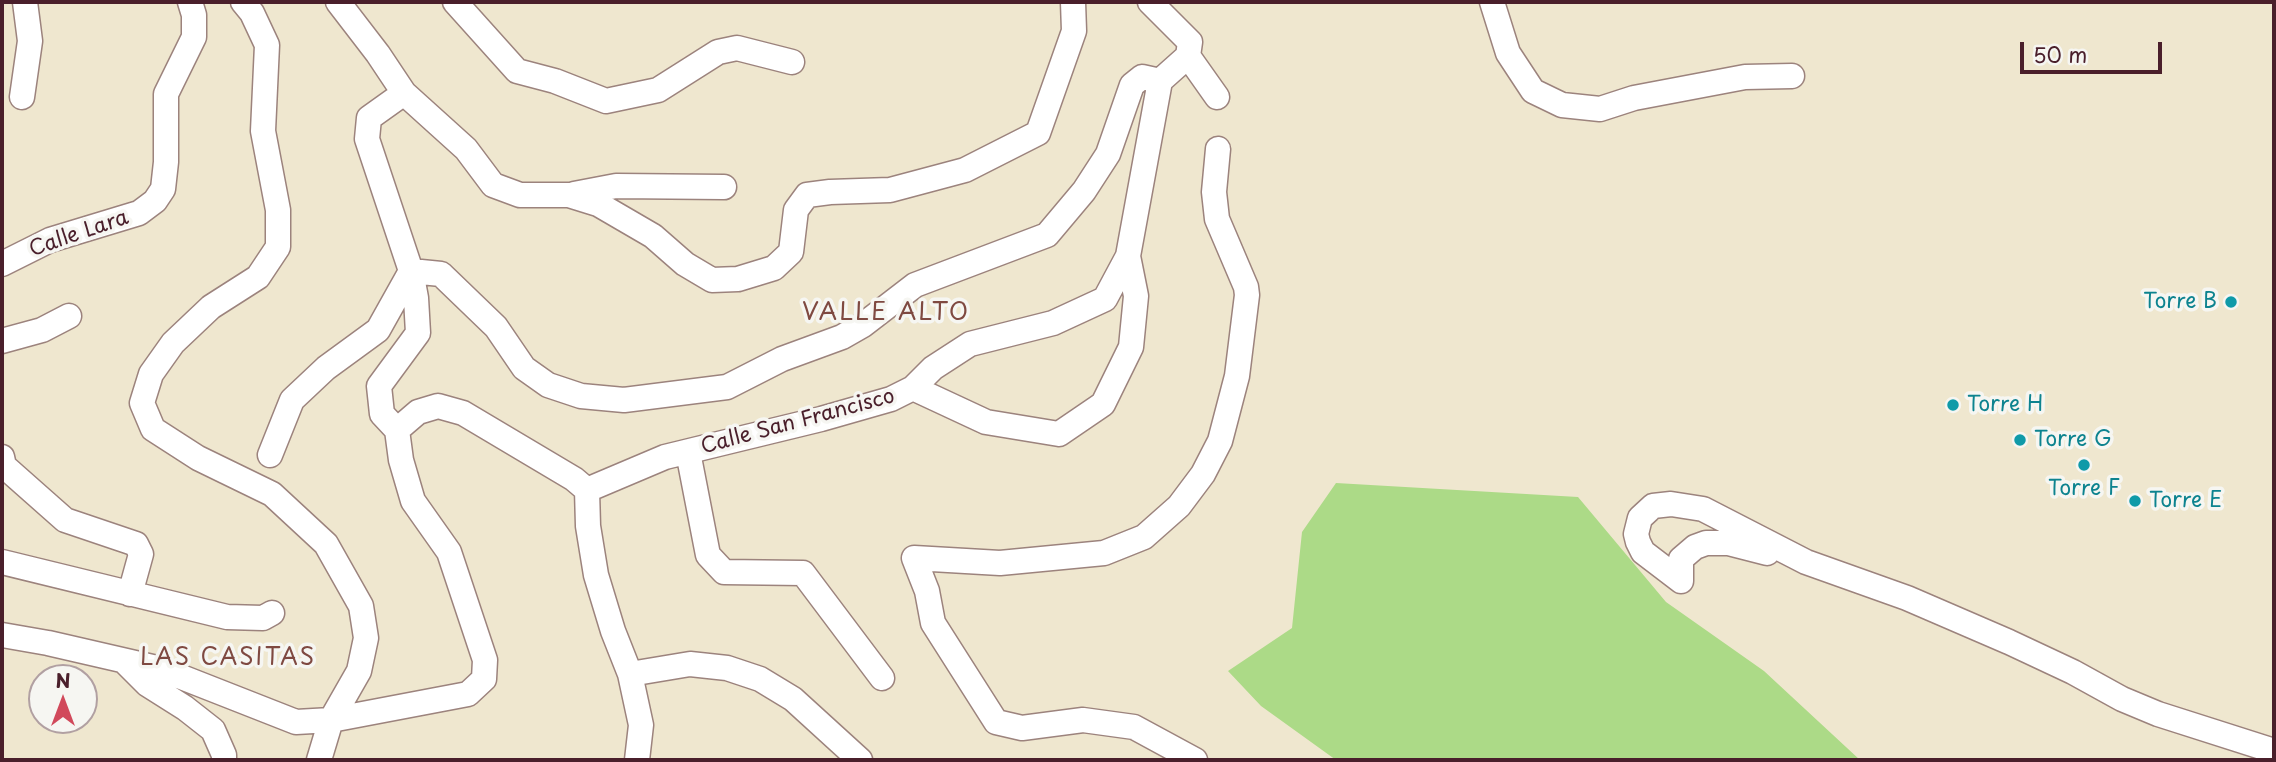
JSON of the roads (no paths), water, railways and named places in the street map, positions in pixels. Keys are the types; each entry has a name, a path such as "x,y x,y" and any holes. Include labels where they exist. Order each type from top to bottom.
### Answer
{"street":[{"path":"22,97 30,41 25,2"},
{"name":"Calle Lara","path":"2,264 50,240 139,213 155,201 163,189 166,162 166,94 194,37 194,15 190,2"},
{"path":"243,2 252,13 267,45 264,131 278,210 278,247 258,277 211,307 173,343 151,374 142,403 153,429 198,458 272,494 326,544 361,606 366,638 359,671 331,720 318,760"},
{"path":"338,2 404,93 466,149 493,186 520,195 569,195 616,186 724,187"},
{"path":"455,2 517,71 555,81 606,101 658,90 718,52 737,48 792,62"},
{"path":"569,195 598,204 653,236 685,264 712,280 738,279 774,268 792,252 796,210 807,195 903,187 965,170 1038,132 1074,31 1073,2"},
{"path":"411,271 441,274 496,327 524,368 548,385 581,396 624,400 727,387 782,359 842,337 863,325 915,285 1047,236 1084,191 1108,155 1132,85 1142,77 1160,81 1188,56 1190,42 1150,2"},
{"path":"1492,2 1508,53 1533,91 1562,105 1600,109 1634,98 1745,77 1792,76"},
{"path":"1188,56 1217,97"},
{"name":"Calle San Francisco","path":"587,490 665,457 891,400 912,388 933,368 970,344 1052,323 1105,299 1128,256 1160,81"},
{"path":"2,635 161,669 296,722 331,720 468,694 484,679 485,660 449,552 413,501 401,460 397,430 382,414 379,386 418,333 411,271 367,139 369,118 404,93"},
{"path":"1195,760 1134,727 1083,720 1021,728 996,722 933,624 927,591 914,558 1000,563 1104,553 1144,537 1179,506 1203,474 1220,441 1237,376 1247,295 1217,219 1214,192 1217,149"},
{"path":"912,388 986,422 1059,433 1103,404 1132,346 1136,296 1128,256"},
{"path":"270,455 292,400 326,369 378,330 411,271"},
{"path":"2,341 42,330 69,316"},
{"path":"397,430 418,412 438,406 463,413 574,479 587,490 588,526 596,575 613,631 630,674 641,725 637,760"},
{"path":"688,452 708,555 724,572 803,573 883,678"},
{"path":"2,457 4,466 65,520 136,544 141,554 130,594"},
{"path":"1806,562 1703,509 1671,504 1653,506 1640,518 1637,526 1636,534 1643,552 1681,581 1681,559 1686,552 1706,543 1728,543 1806,562 1907,598 2073,672 2122,699 2158,714 2274,751"},
{"path":"2,562 227,617 262,618 272,612"},
{"path":"125,661 147,684 186,708 213,730 225,755 224,760"},
{"path":"630,674 690,664 727,668 760,679 793,699 860,760"}],"place":[{"name":"Torre B","path":"2231,302"},
{"name":"Torre H","path":"1953,405"},
{"name":"Torre G","path":"2020,440"},
{"name":"Torre F","path":"2084,465"},
{"name":"Torre E","path":"2135,501"}],"district":[{"name":"VALLE ALTO","path":"886,313"},
{"name":"LAS CASITAS","path":"228,659"}]}
